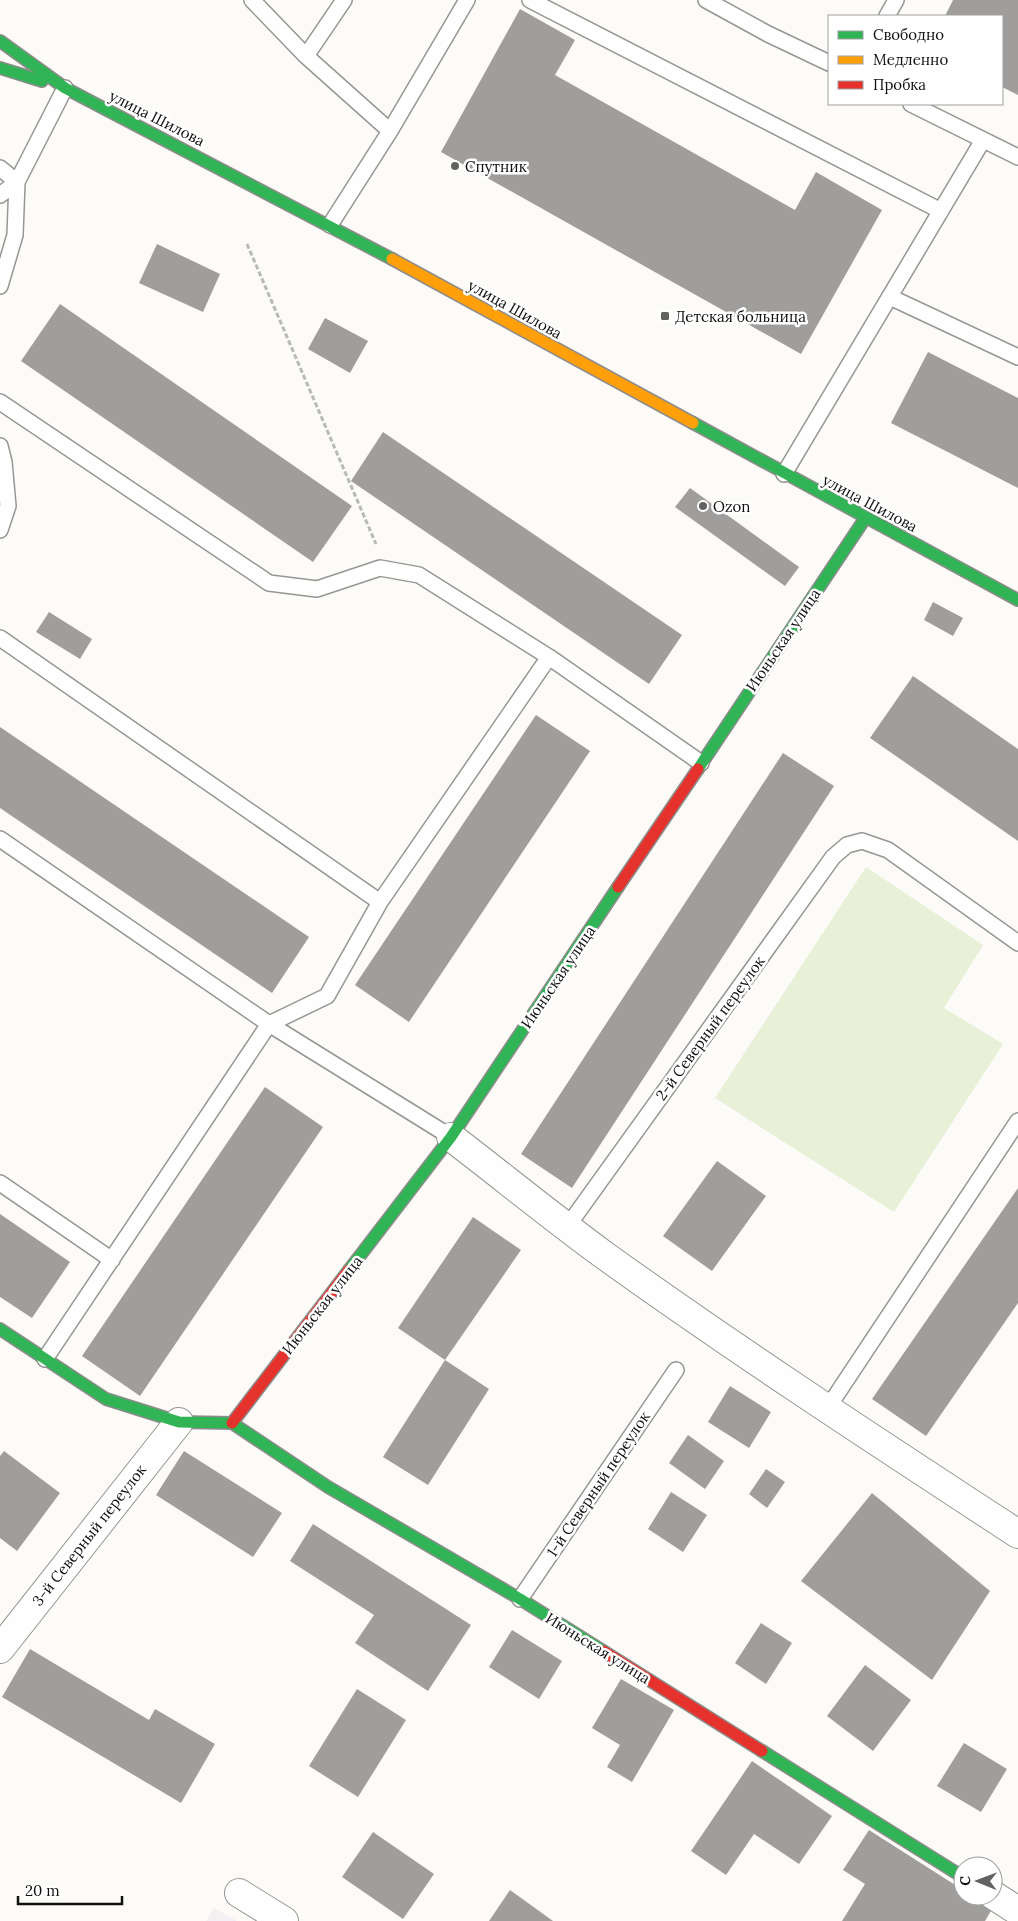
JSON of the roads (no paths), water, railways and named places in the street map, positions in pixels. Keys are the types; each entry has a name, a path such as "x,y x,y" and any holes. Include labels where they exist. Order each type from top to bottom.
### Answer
{"street":[{"name":"улица Шилова","path":"0,42 65,88 330,226 1018,600"},
{"path":"0,68 65,88"},
{"name":"Июньская улица","path":"866,517 451,1137 232,1423 328,1487 520,1599 953,1871"},
{"path":"451,1137 567,1227 692,1317 1018,1534"},
{"path":"0,1329 106,1400 178,1422 232,1423"},
{"name":"3-й Северный переулок","path":"0,1649 178,1422"},
{"path":"239,1893 284,1921"},
{"path":"1003,1902 1018,1911"}],"lane":[{"path":"252,0 306,56 390,131"},
{"path":"306,56 344,0"},
{"path":"330,226 390,131 467,0"},
{"path":"530,0 941,211"},
{"path":"706,0 768,34 828,63"},
{"path":"888,15 896,0"},
{"path":"0,286 15,234 17,182 65,88"},
{"path":"913,105 1018,157"},
{"path":"784,474 983,140"},
{"path":"0,168 17,182"},
{"path":"0,195 17,182"},
{"path":"890,298 1018,358"},
{"path":"0,402 269,583 317,589 380,568 419,575 549,657 701,763"},
{"path":"0,446 4,462 8,506 0,530"},
{"path":"0,638 380,902"},
{"path":"45,1359 269,1024 327,996 380,902 549,657"},
{"path":"0,839 269,1024 451,1137"},
{"name":"2-й Северный переулок","path":"567,1227 833,857 846,845 862,841 888,850 1018,943"},
{"path":"828,1409 1018,1121"},
{"path":"0,1183 112,1260"},
{"name":"1-й Северный переулок","path":"520,1599 676,1370"}],"place":[{"name":"Спутник","path":"455,166"},
{"name":"Детская больница","path":"665,316"},
{"name":"Ozon","path":"703,506"}]}
